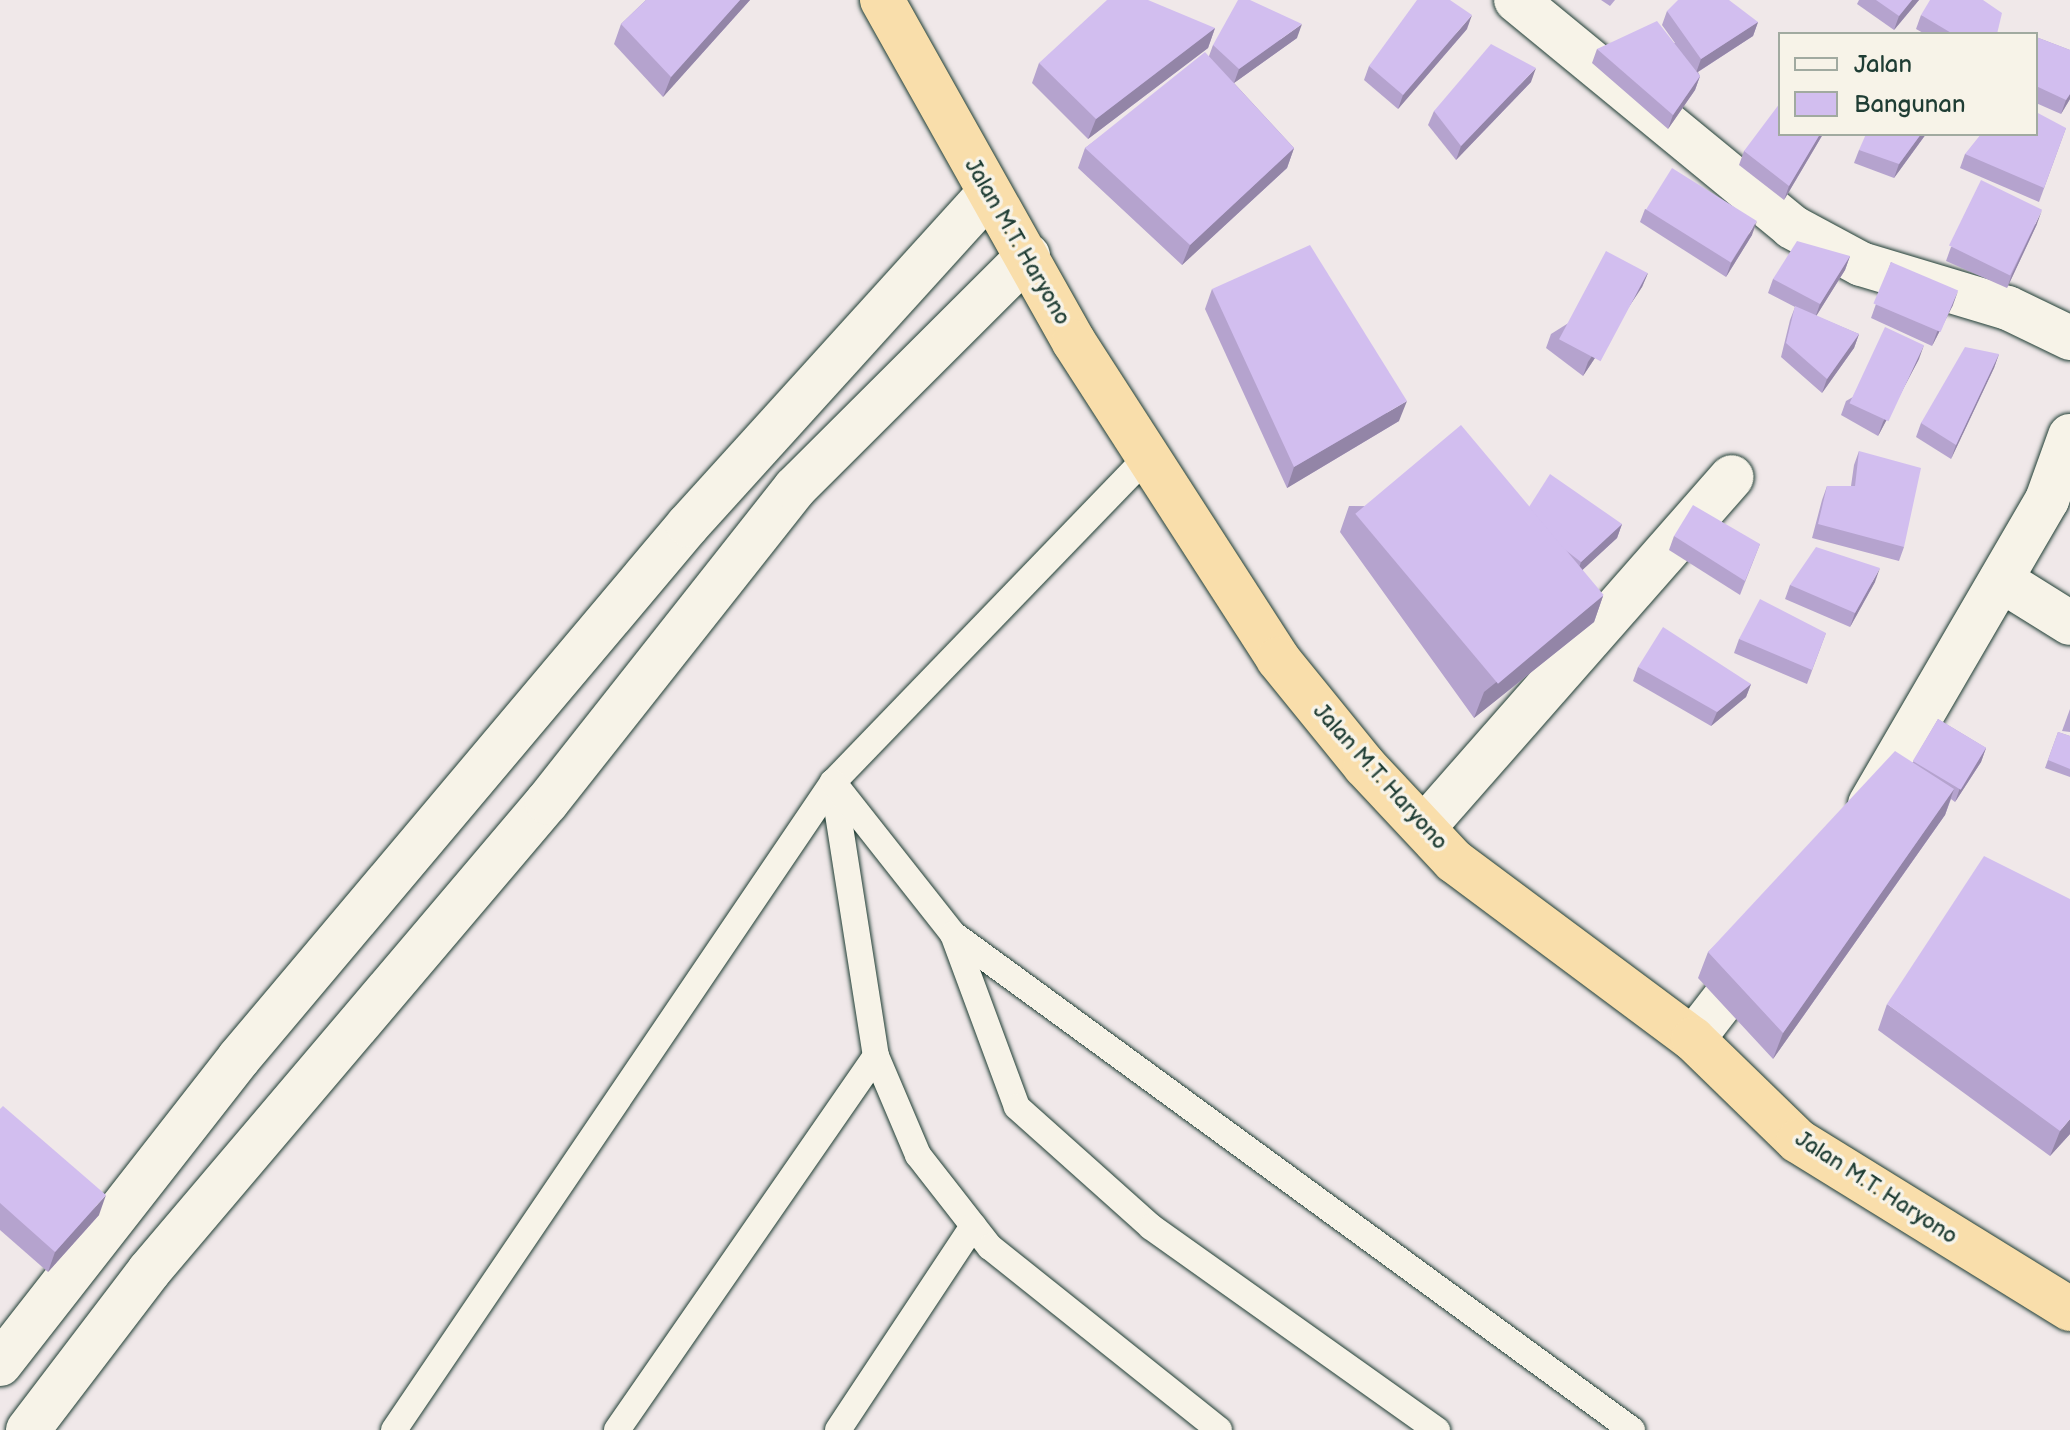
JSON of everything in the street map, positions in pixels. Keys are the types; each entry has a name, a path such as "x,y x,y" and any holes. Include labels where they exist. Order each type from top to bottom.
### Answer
{"highway":[{"name":"Jalan M.T. Haryono","path":"882,0 989,193 1148,456 1278,659 1365,766 1426,825 1454,861 1693,1039 1798,1141 2070,1309"}],"street":[{"path":"1516,0 1792,227 1861,264 2008,308 2070,338"},
{"path":"0,1364 279,1012 688,525 989,193"},
{"path":"28,1430 332,1054 547,802 795,488 1028,256"},
{"path":"1845,843 2047,500 2070,436"},
{"path":"1426,825 1732,477"},
{"path":"2001,580 2070,623"},
{"path":"1693,1039 1781,925"},
{"path":"279,1012 332,1054"}],"lane":[{"path":"394,1430 833,782 1148,456"},
{"path":"833,782 953,934 1632,1430"},
{"path":"833,782 876,1056 918,1155 973,1226 1062,1311 1199,1421 1219,1430"},
{"path":"953,934 1017,1107 1151,1227 1437,1430"},
{"path":"617,1430 876,1056"},
{"path":"838,1430 973,1226"}],"building":[{"path":"646,0 740,0 671,77 621,24"},
{"path":"1107,0 1148,0 1215,28 1096,119 1039,63"},
{"path":"1238,0 1250,0 1302,24 1239,69 1213,45"},
{"path":"1417,0 1450,0 1472,15 1403,95 1369,66"},
{"path":"1678,0 1729,0 1758,22 1701,59 1667,11"},
{"path":"1876,0 1912,0 1899,16"},
{"path":"1930,0 1983,0 2002,13 1997,32 1950,32 1921,15"},
{"path":"1657,21 1700,76 1673,115 1597,49"},
{"path":"2038,38 2070,50 2070,94 2066,100 2038,87"},
{"path":"1491,44 1536,68 1461,146 1434,111"},
{"path":"1205,52 1294,148 1190,245 1085,148"},
{"path":"1778,106 1778,136 1819,136 1789,186 1744,151"},
{"path":"2038,113 2066,128 2044,188 1965,154 1979,136 2038,136"},
{"path":"1865,136 1920,136 1899,164 1859,150"},
{"path":"1672,168 1757,221 1731,263 1646,210"},
{"path":"1981,180 2042,210 2010,275 1949,246"},
{"path":"1797,241 1850,256 1820,304 1773,279"},
{"path":"1310,245 1407,401 1294,467 1212,289"},
{"path":"1606,251 1647,273 1601,361 1559,339"},
{"path":"1891,262 1958,291 1941,332 1873,303"},
{"path":"1795,306 1859,334 1827,379 1786,343"},
{"path":"1885,327 1924,345 1888,421 1850,403"},
{"path":"1965,347 1999,354 1956,445 1921,423"},
{"path":"1461,425 1604,595 1498,684 1355,514"},
{"path":"1859,451 1921,468 1904,547 1818,524 1827,486 1855,486"},
{"path":"1550,474 1622,524 1581,562 1564,549 1529,507"},
{"path":"1693,505 1760,544 1745,581 1674,536"},
{"path":"1816,547 1880,568 1855,613 1790,585"},
{"path":"1760,599 1826,633 1812,670 1739,639"},
{"path":"1663,627 1751,684 1717,712 1638,667"},
{"path":"1938,719 1986,748 1961,790 1913,761"},
{"path":"2058,732 2070,736 2070,769 2048,760"},
{"path":"1895,751 1954,789 1783,1033 1708,952"},
{"path":"1984,856 2070,899 2070,1119 2060,1131 1887,1004"},
{"path":"3,1106 106,1195 55,1252 0,1203 0,1109"}]}
